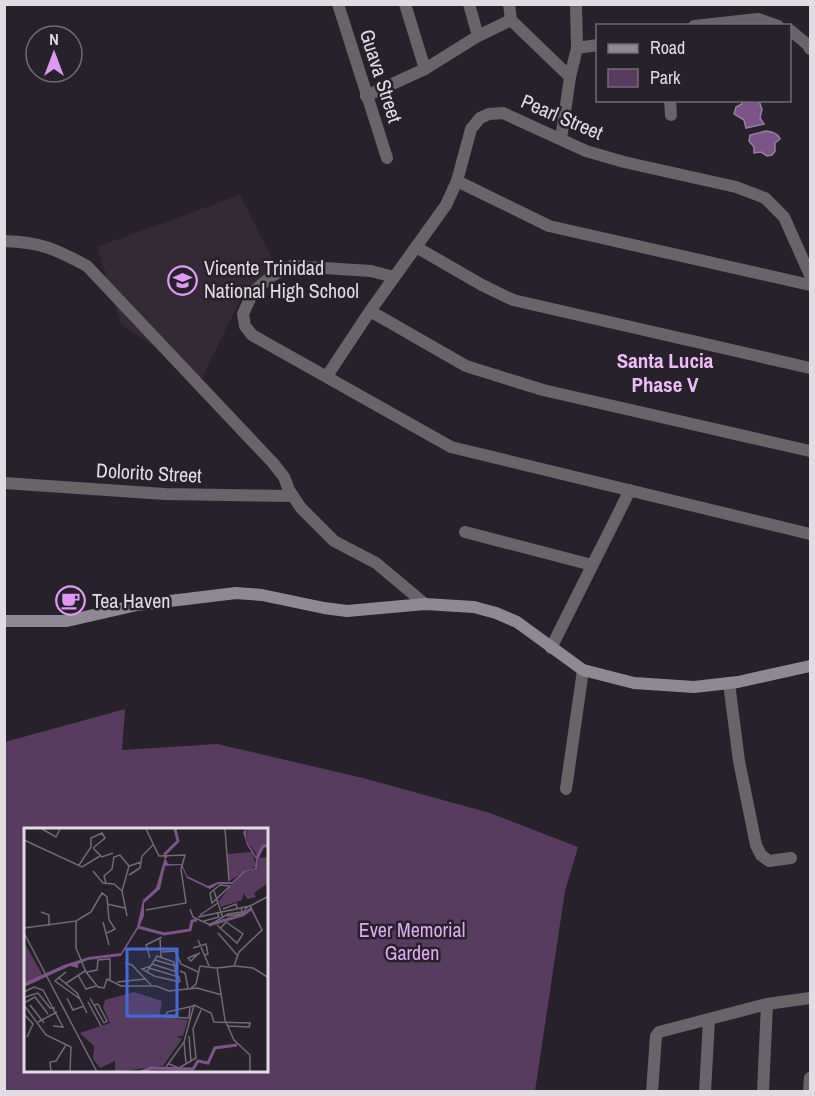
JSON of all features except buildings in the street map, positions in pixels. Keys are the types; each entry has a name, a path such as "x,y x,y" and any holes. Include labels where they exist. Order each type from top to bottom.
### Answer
{"main road":[{"path":"4,621 67,621 137,605 236,593 262,595 347,611 425,604 474,607 517,622 583,670 634,683 694,687 729,683 810,666"}],"street":[{"name":"Guava Street","path":"338,4 387,158"},
{"path":"405,4 425,69"},
{"path":"468,4 478,36"},
{"path":"509,4 511,20 570,77"},
{"path":"561,140 570,77 577,48 576,4"},
{"path":"712,24 758,19 772,24"},
{"path":"366,96 425,69 478,36 511,20"},
{"path":"791,32 810,49"},
{"path":"577,48 596,45"},
{"path":"670,102 671,115"},
{"name":"Pearl Street","path":"327,376 369,311 446,205 456,182 471,129 480,118 489,114 503,113 561,140 624,162 736,187 765,198 784,217 810,275"},
{"path":"456,182 549,226 810,285"},
{"path":"4,241 52,248 87,266 273,463 284,477 301,508 334,541 376,563 425,604"},
{"path":"416,248 513,300 810,368"},
{"path":"394,277 371,271 292,266 273,275 253,292 243,314 245,326 252,335 450,447 810,534"},
{"path":"369,311 466,366 543,390 810,451"},
{"name":"Dolorito Street","path":"4,483 143,493 293,496"},
{"path":"551,648 630,490"},
{"path":"465,532 592,565"},
{"path":"566,789 583,670"},
{"path":"729,683 739,761 756,845 764,858 769,861 791,858"},
{"path":"652,1092 656,1036 663,1030 766,1005 810,998"},
{"path":"763,1092 766,1005"},
{"path":"705,1092 709,1020"},
{"path":"809,1092 810,1078"}],"shaded area":[{"path":"742,102 759,102 762,109 760,118 764,124 746,128 744,120 734,114 736,107"},
{"path":"766,131 773,132 780,139 775,143 775,151 772,155 767,156 761,152 754,153 754,147 749,141 750,135"},
{"name":"Vicente Trinidad National High School","path":"240,195 275,264 242,296 202,378 121,324 97,247"}],"green space":[{"name":"Ever Memorial Garden","path":"125,709 122,750 217,744 363,778 490,813 578,847 565,891 535,1091 5,1091 5,742"}],"place":[{"name":"Vicente Trinidad National High School","path":"183,280"},
{"name":"Tea Haven","path":"71,601"}],"district":[{"name":"Santa Lucia Phase V","path":"665,373"}]}
